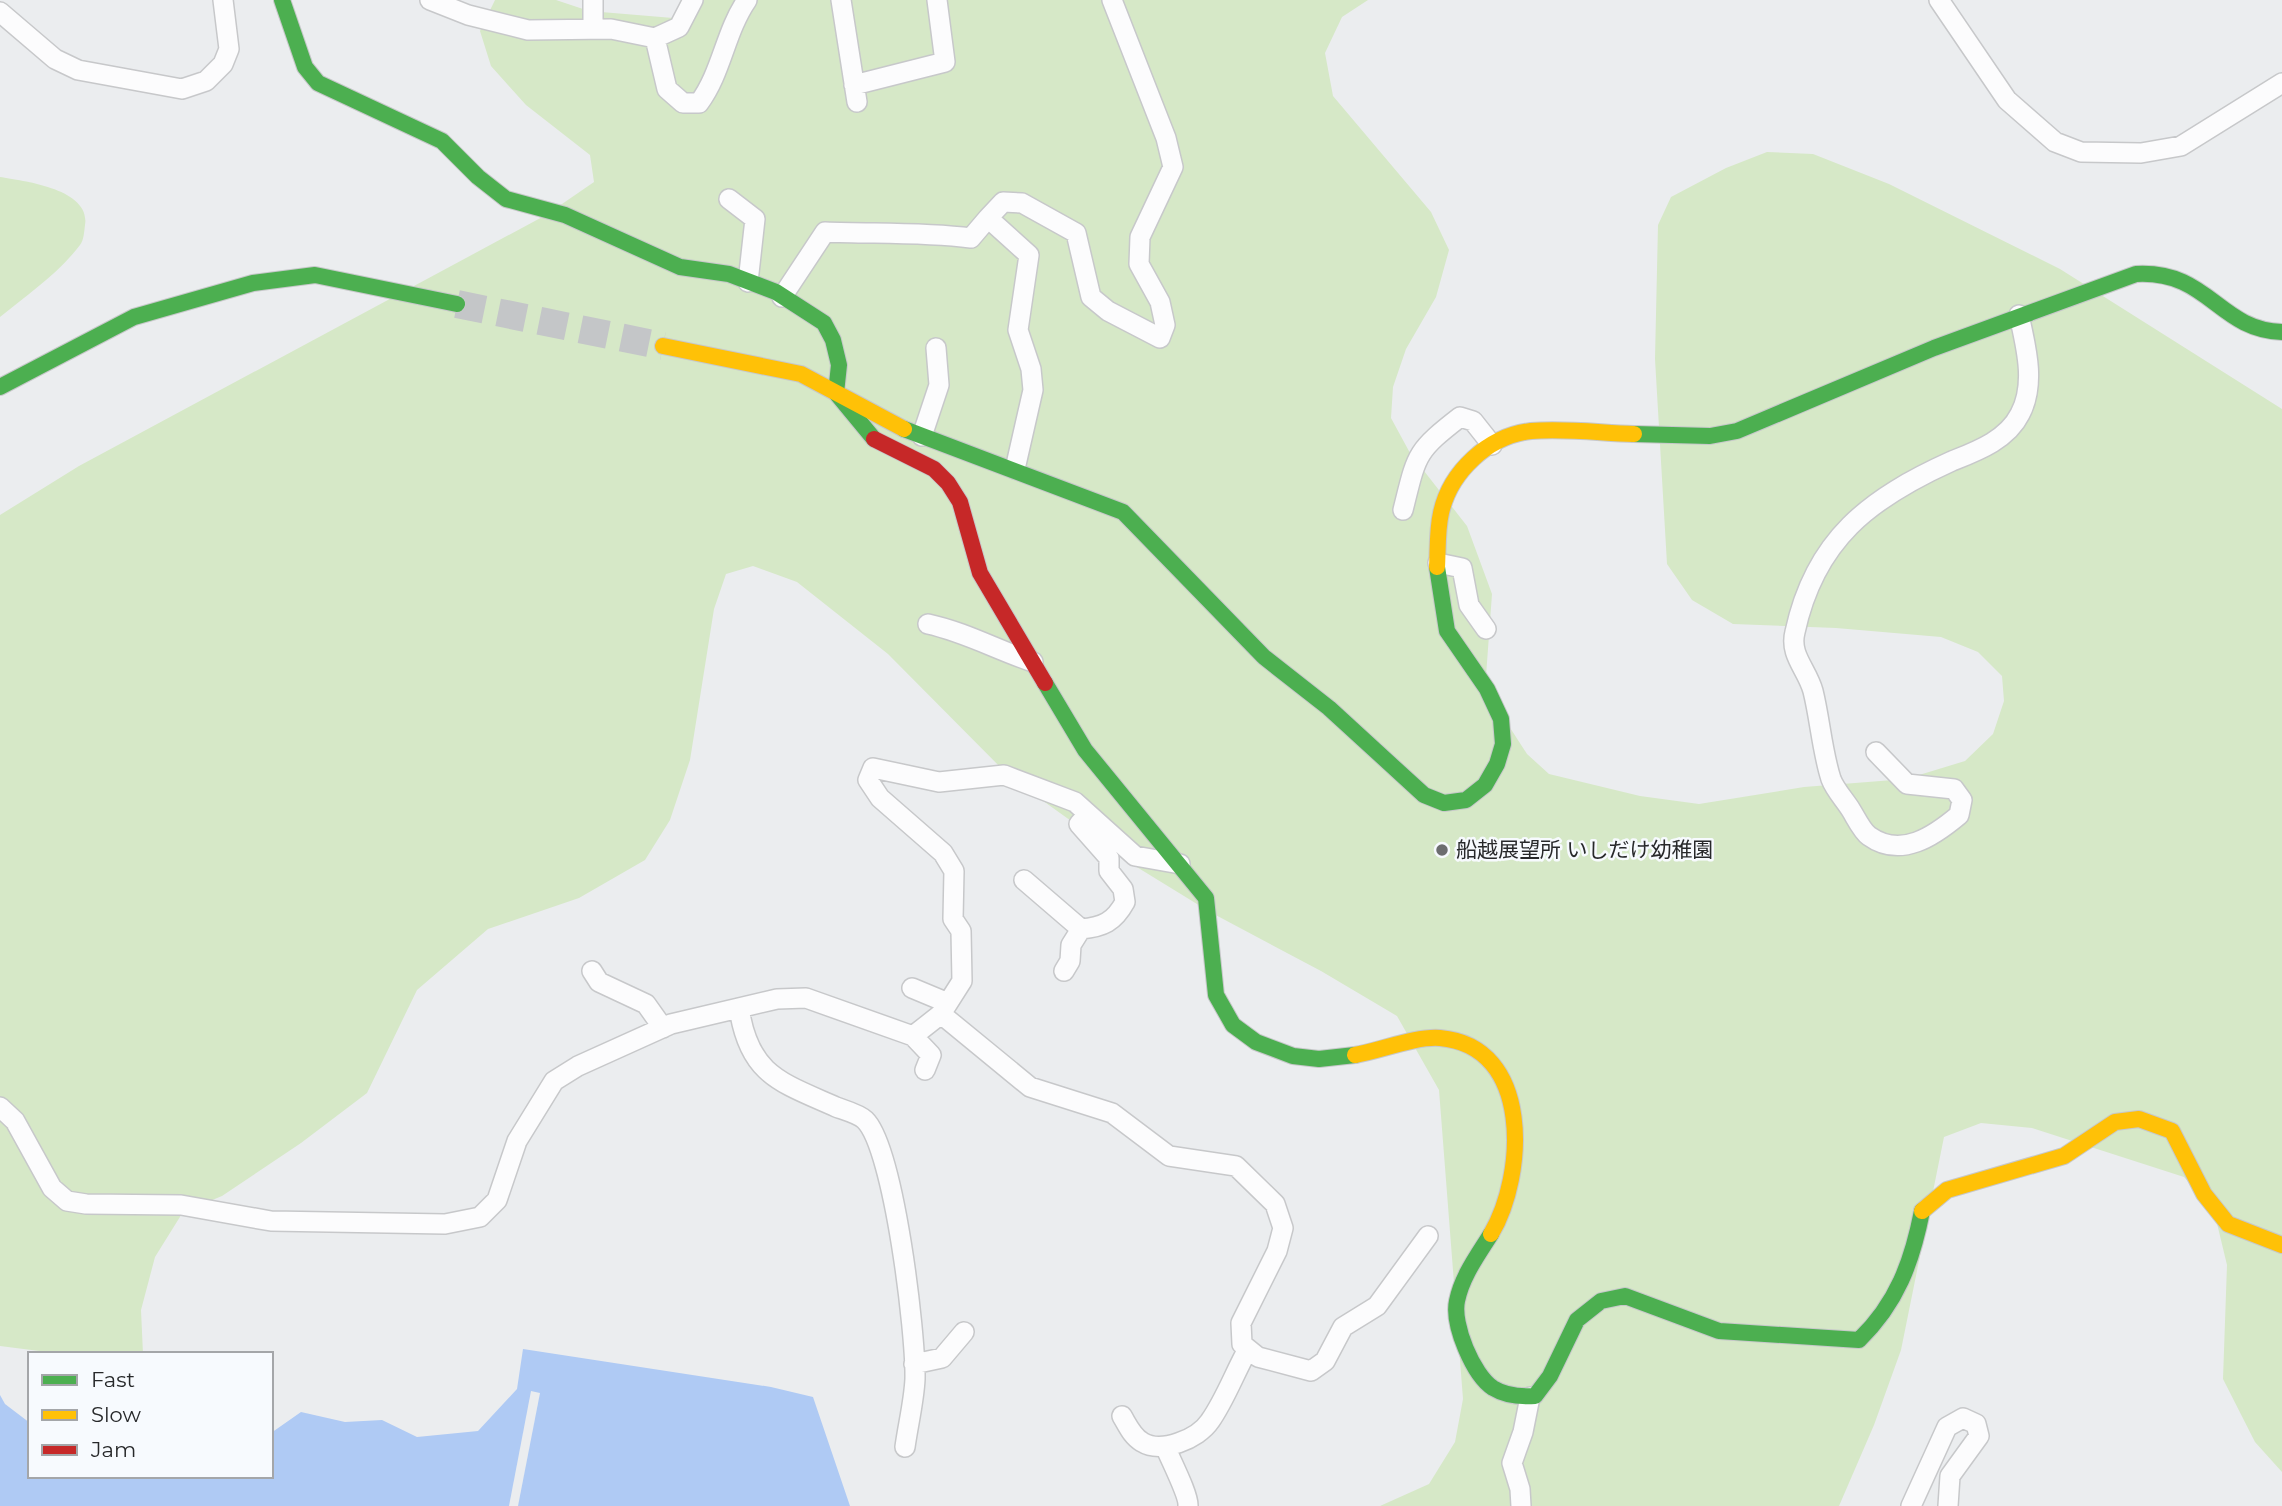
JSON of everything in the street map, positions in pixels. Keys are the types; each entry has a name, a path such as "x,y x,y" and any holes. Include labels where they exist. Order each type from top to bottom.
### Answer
{"street":[{"path":"0,12 55,60 78,70 182,89 206,81 223,64 229,49 223,0"},
{"path":"282,0 306,67 318,83 442,141 478,177 506,199 565,215 680,267 729,274 782,297 824,323 833,340 839,365 836,393 875,441 934,469 948,483 960,502 980,573 1085,750 1181,864 1209,904 1210,965 1215,993 1230,1020 1248,1038 1273,1049 1316,1060 1352,1056 1438,1038 1467,1045 1496,1066 1511,1099 1512,1177 1503,1213 1465,1279 1454,1311 1460,1337 1488,1385 1518,1397 1535,1396 1550,1376 1577,1320 1601,1301 1625,1296 1719,1331 1859,1340 1880,1322 1897,1297 1916,1244 1923,1207 1947,1190 2064,1156 2115,1122 2139,1119 2172,1132 2187,1155 2204,1194 2228,1224 2282,1245"},
{"path":"430,0 468,15 528,30 611,29 655,38 679,27 693,0"},
{"path":"593,0 593,29"},
{"path":"655,38 667,89 683,103 699,103 710,88 736,15 747,0"},
{"path":"841,0 855,94 945,62 937,0"},
{"path":"782,297 825,232 905,236 918,231 971,238 1003,202 1022,203 1076,233 1091,297 1108,311 1160,338 1165,325 1160,302 1139,264 1140,237 1173,167 1166,138 1112,0"},
{"path":"1940,0 2007,100 2055,142 2081,152 2141,153 2181,146 2282,83"},
{"path":"729,199 755,219 748,282"},
{"path":"988,218 1029,255 1018,330 1031,369 1032,390 1014,469"},
{"path":"663,346 801,374 888,423 1123,512 1264,657 1329,708 1424,795 1444,803 1466,800 1485,785 1497,764 1503,744 1501,719 1487,689 1447,631 1438,563 1440,515 1449,488 1472,458 1492,445 1530,431 1710,436 1734,434 1799,402 2019,315 2134,275 2159,271 2178,275 2246,325 2268,334 2282,332"},
{"path":"0,387 134,317 253,283 315,275 457,304"},
{"path":"1876,752 1907,784 1954,789 1962,800 1959,815 1940,831 1913,844 1893,845 1868,836 1832,781 1812,687 1793,651 1794,633 1815,569 1836,538 1857,517 1908,481 1993,443 2020,415 2028,390 2028,360 2019,315"},
{"path":"922,436 939,385 936,348"},
{"path":"1403,510 1417,456 1427,443 1460,417 1473,421 1492,445"},
{"path":"1438,563 1462,568 1469,605 1486,629"},
{"path":"928,624 959,631 992,648 1032,662"},
{"path":"913,1036 944,1009 962,981 961,931 953,919 954,871 943,853 880,798 868,780 873,768 939,782 1004,775 1075,802 1135,856 1181,864"},
{"path":"1024,880 1081,929 1102,927 1118,916 1125,902 1123,889 1109,871 1108,858 1079,824 1088,814"},
{"path":"1064,971 1070,961 1070,946 1081,929"},
{"path":"592,971 598,982 646,1004 663,1028"},
{"path":"912,988 944,1009 1030,1087 1112,1113 1169,1156 1236,1166 1252,1178 1275,1204 1283,1228 1277,1251 1241,1323 1242,1344 1258,1357 1311,1371 1325,1361 1343,1327 1377,1306 1428,1236"},
{"path":"0,1107 15,1121 52,1188 67,1201 86,1204 181,1205 271,1221 445,1224 480,1217 497,1200 517,1141 554,1081 578,1066 663,1028 777,999 806,998 913,1036 931,1055 925,1070"},
{"path":"739,1008 743,1038 775,1078 865,1120 876,1143 895,1205 907,1277 915,1379 905,1447"},
{"path":"914,1364 942,1358 964,1332"},
{"path":"1122,1416 1130,1432 1144,1444 1164,1446 1193,1437 1209,1423 1248,1349"},
{"path":"1521,1506 1520,1489 1512,1463 1523,1432 1530,1397"},
{"path":"1911,1506 1947,1427 1963,1418 1976,1423 1979,1436 1950,1476 1948,1506"},
{"path":"1164,1446 1175,1475 1189,1498 1188,1506"}],"green space":[{"path":"495,0 556,0 589,11 673,18 687,0 1368,0 1342,17 1325,53 1333,96 1431,212 1449,250 1436,297 1406,349 1393,387 1391,418 1410,453 1467,526 1492,594 1486,676 1496,706 1527,754 1549,774 1640,796 1699,804 1804,787 1906,779 1965,761 1993,734 2004,701 2002,676 1978,652 1941,637 1836,628 1733,624 1692,600 1667,564 1655,359 1658,225 1671,197 1726,168 1767,152 1813,154 1889,184 2060,269 2282,409 2282,1472 2255,1442 2223,1379 2227,1265 2214,1211 2184,1177 2032,1128 1981,1123 1944,1137 1901,1350 1874,1425 1839,1506 1380,1506 1429,1484 1455,1442 1463,1399 1439,1090 1397,1016 1321,971 1210,912 1127,861 1011,778 888,654 797,582 753,566 726,574 714,609 690,760 670,820 645,860 579,898 488,929 417,990 367,1093 301,1143 222,1196 183,1212 155,1257 141,1310 143,1352 47,1352 0,1346 0,515 79,466 546,215 594,182 590,155 526,105 491,66 480,31"},
{"path":"0,177 39,184 67,195 78,203 84,213 85,225 82,241 72,255 0,317"}],"water":[{"path":"523,1349 771,1387 813,1397 850,1506 0,1506 0,1395 5,1404 28,1421 28,1478 273,1478 273,1432 301,1412 345,1422 382,1420 417,1437 478,1431 517,1389"}],"pier":[{"path":"531,1391 540,1393 518,1506 509,1506"}],"tunnel":[{"path":"457,304 663,346"}],"traffic: fast":[{"path":"282,0 305,67 318,83 442,141 478,177 506,199 565,215 680,267 729,274 776,292 824,323 833,340 839,365 836,393 874,439"},
{"path":"1634,434 1710,436 1737,431 1934,348 2136,274 2161,275 2181,281 2242,322 2260,329 2282,332"},
{"path":"0,387 134,317 253,283 315,275 457,304"},
{"path":"904,429 1123,512 1264,657 1329,708 1424,795 1444,803 1466,800 1485,785 1497,764 1503,744 1501,719 1487,689 1447,631 1437,567"},
{"path":"1045,683 1085,750 1206,898 1216,995 1233,1025 1256,1042 1293,1056 1319,1059 1355,1055"},
{"path":"1491,1234 1459,1292 1456,1311 1461,1335 1478,1372 1493,1388 1503,1393 1535,1396 1550,1376 1577,1320 1601,1301 1625,1296 1719,1331 1859,1340 1883,1311 1901,1281 1922,1211"}],"traffic: slow":[{"path":"663,346 801,374 904,429"},
{"path":"1437,567 1439,526 1446,498 1462,470 1486,448 1515,434 1531,431 1570,430 1634,434"},
{"path":"1355,1055 1409,1041 1440,1038 1470,1046 1492,1064 1506,1088 1514,1117 1515,1148 1511,1180 1503,1209 1491,1234"},
{"path":"1922,1211 1947,1190 2064,1156 2115,1122 2139,1119 2172,1131 2204,1194 2228,1224 2282,1245"}],"traffic: jam":[{"path":"874,439 934,469 948,483 960,502 980,573 1045,683"}],"place":[{"name":"船越展望所 いしだけ幼稚園","path":"1442,850"}]}
